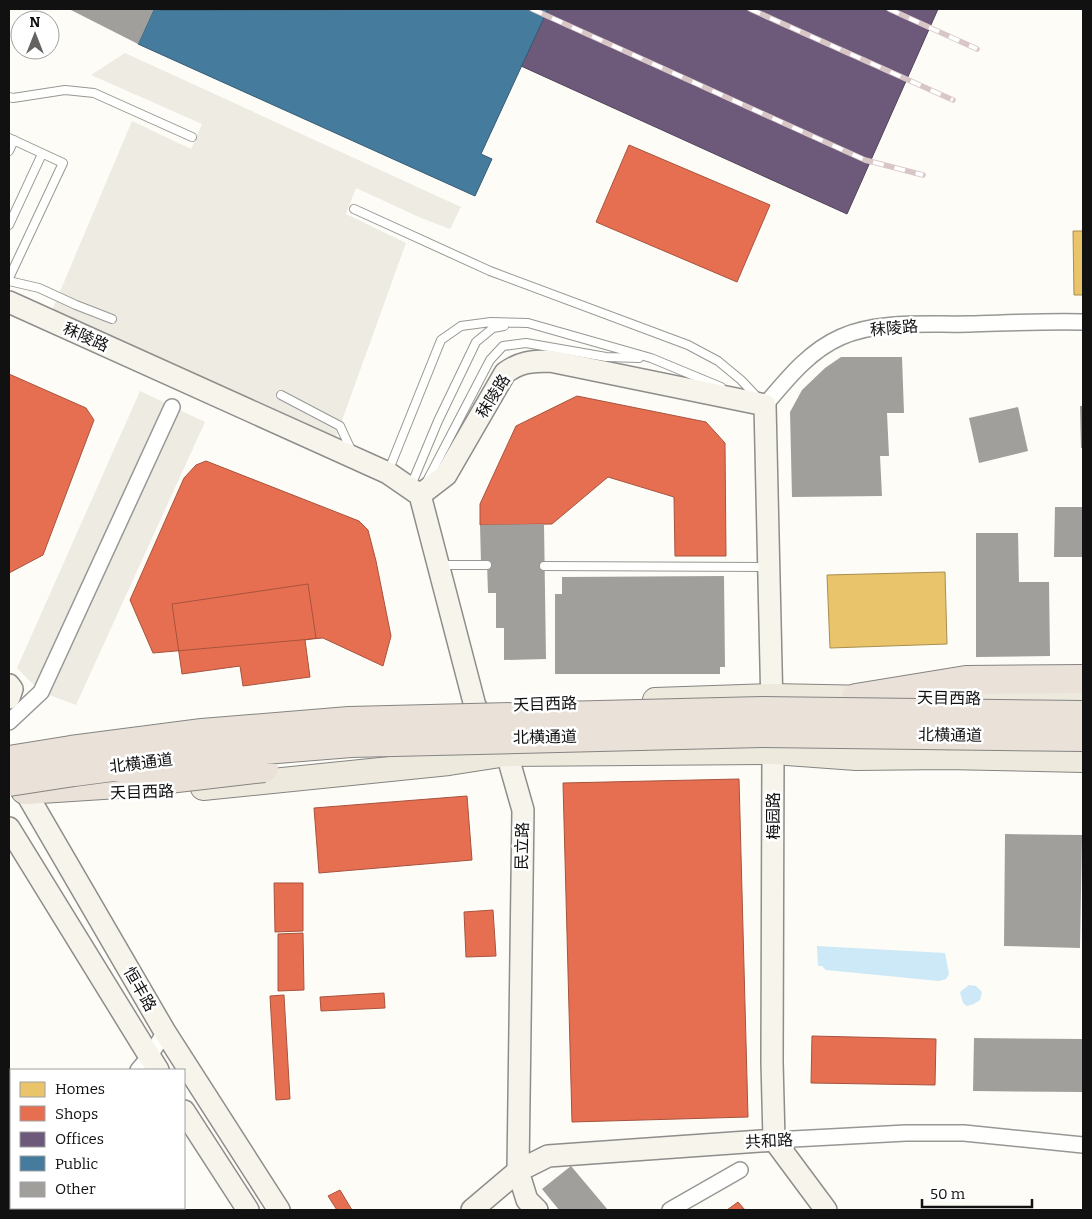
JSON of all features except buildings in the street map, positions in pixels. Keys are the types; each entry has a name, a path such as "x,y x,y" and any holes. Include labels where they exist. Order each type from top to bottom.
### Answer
{"highway":[{"path":"856,698 966,680 1083,679"},
{"name":"北横通道","path":"9,760 71,750 202,734 349,720 762,712 1083,738"},
{"name":"北横通道","path":"14,788 74,772 204,756 351,742 772,734 1083,738"},
{"path":"14,788 134,783 590,736"}],"main road":[{"name":"天目西路","path":"9,760 475,706 772,696 1083,700"},
{"path":"14,788 131,775 468,745 507,754 773,752 856,758 946,757 1083,738"}],"street":[{"name":"秣陵路","path":"9,302 388,473 415,492 446,475 505,373 515,366 532,361 550,361 765,405 798,366 827,344 856,331 895,326 1083,322"},
{"name":"梅园路","path":"765,405 773,752 772,1062 774,1140"},
{"path":"9,722 41,692 172,407"},
{"name":"民立路","path":"415,492 438,565 475,706 507,754 523,810 518,1170 527,1200 537,1210"},
{"path":"9,685 12,689 9,698"},
{"name":"恒丰路","path":"9,760 14,788 165,1032 279,1210"},
{"name":"恒丰路","path":"9,828 148,1066"},
{"path":"148,1066 165,1032"},
{"path":"185,1112 248,1210"},
{"name":"共和路","path":"472,1210 518,1170 548,1156 774,1140 944,1133 999,1136 1083,1145"},
{"path":"774,1140 826,1210"},
{"path":"670,1210 740,1170"}],"lane":[{"path":"9,97 65,90 94,93 192,137"},
{"path":"9,151 11,139 63,163 9,280 39,288 112,319"},
{"path":"9,225 42,154"},
{"path":"354,209 490,271 688,345 718,361 741,380 765,405"},
{"path":"388,473 441,340 462,326 470,324 528,323 651,358 765,405"},
{"path":"415,492 438,420 476,342 493,328 514,324"},
{"path":"415,492 490,360 503,346 526,343 606,357 651,358"},
{"path":"281,395 340,426 355,458"},
{"path":"438,565 488,565"},
{"path":"544,566 769,567"}],"shaded area":[{"path":"125,53 461,207 450,229 421,218 356,188 346,214 406,243 332,448 48,320 132,121 191,149 202,124 91,75"},
{"path":"140,391 205,422 76,705 41,692 17,668"}],"water":[{"path":"817,946 945,953 949,974 946,979 939,981 826,970 822,966 818,966"},
{"path":"969,985 976,986 982,992 980,1000 967,1006 963,1003 960,992"}],"railway":[{"path":"532,9 865,160 923,175"},
{"path":"750,9 953,100"},
{"path":"889,9 977,49"}]}
